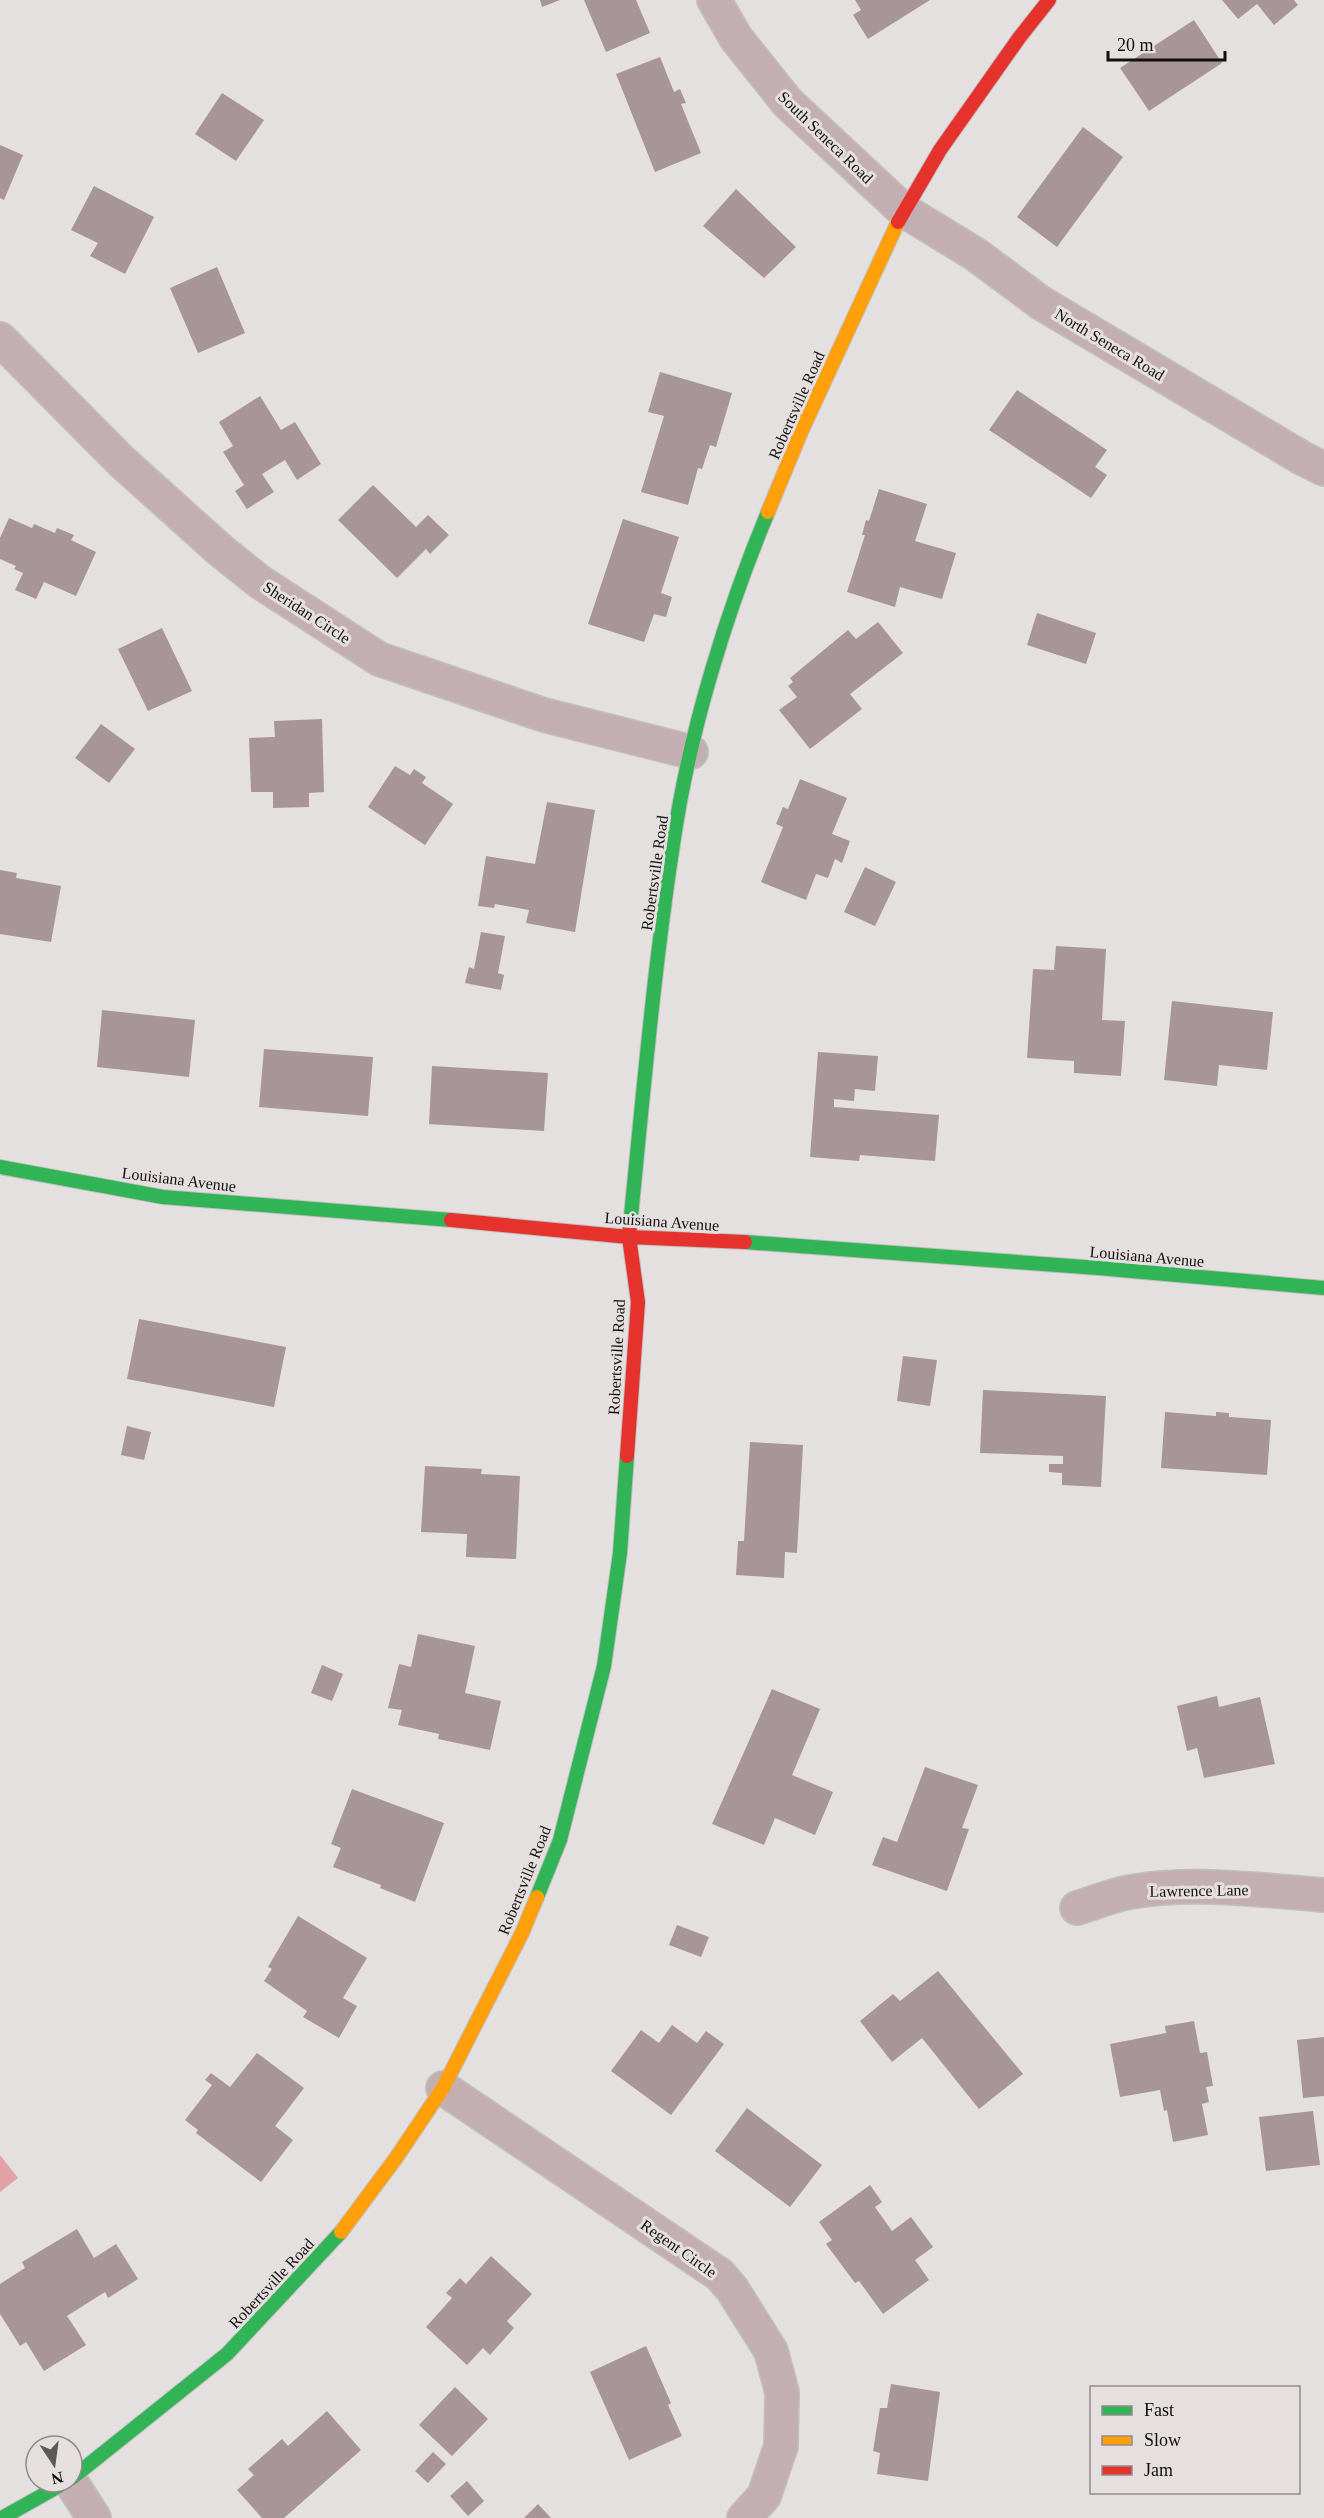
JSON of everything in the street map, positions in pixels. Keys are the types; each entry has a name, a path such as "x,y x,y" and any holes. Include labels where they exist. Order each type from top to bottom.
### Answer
{"street":[{"name":"South Seneca Road","path":"714,0 736,38 787,102 903,210"},
{"name":"Robertsville Road","path":"84,2470 227,2354 337,2237 396,2158 443,2088 522,1933 560,1840 604,1666 620,1553 638,1302 629,1237 648,1044 672,849 691,752 719,651 752,551 801,432 903,210 953,132 1019,38 1049,0"},
{"name":"North Seneca Road","path":"903,210 975,254 1041,303 1324,469"},
{"name":"Sheridan Circle","path":"0,339 121,461 220,550 260,582 379,659 544,715 691,752"},
{"name":"Louisiana Avenue","path":"0,1167 163,1197 629,1237 827,1247 1324,1288"},
{"name":"Lawrence Lane","path":"1077,1908 1128,1893 1171,1887 1324,1894"},
{"name":"Regent Circle","path":"443,2088 720,2275 732,2289 771,2351 782,2392 781,2446 764,2496 744,2518"},
{"path":"2,2518 45,2494"},
{"path":"80,2494 94,2518"}],"shaded area":[{"path":"0,2155 18,2178 0,2192"}],"building":[{"path":"540,0 560,0 542,7"},
{"path":"584,0 636,0 650,33 606,52"},
{"path":"855,0 930,0 868,39 853,15 861,10"},
{"path":"1222,0 1294,0 1298,5 1274,25 1257,4 1238,19"},
{"path":"1194,20 1222,63 1149,111 1120,68"},
{"path":"660,57 674,92 680,89 686,103 681,104 701,153 655,172 616,74"},
{"path":"222,93 264,120 236,161 195,134"},
{"path":"1083,127 1123,157 1057,247 1017,217"},
{"path":"0,145 23,155 4,200 0,198"},
{"path":"94,186 154,217 125,274 90,256 98,243 71,230"},
{"path":"736,189 796,247 764,278 703,226"},
{"path":"217,267 245,333 198,353 170,288"},
{"path":"660,372 732,393 716,447 710,445 702,469 698,468 688,505 641,492 664,416 648,412"},
{"path":"1017,390 1107,450 1095,467 1107,475 1091,498 989,430"},
{"path":"260,396 281,430 295,422 321,464 297,480 285,460 262,474 274,492 247,509 235,491 244,485 223,452 233,446 219,422"},
{"path":"373,485 416,527 428,515 449,535 430,554 426,549 397,578 338,520"},
{"path":"879,489 927,504 915,541 956,553 942,599 900,587 895,607 847,592 865,535 862,535 866,520 869,521"},
{"path":"9,518 32,528 34,524 55,533 57,528 74,535 71,540 96,552 76,596 44,582 36,599 15,590 23,573 14,569 16,566 0,559 0,538"},
{"path":"623,519 679,537 661,593 672,597 666,617 654,614 644,642 588,624"},
{"path":"1037,613 1096,633 1086,664 1027,645"},
{"path":"878,622 903,653 850,694 862,709 810,749 779,710 797,697 788,686 793,682 790,678 848,630 856,639"},
{"path":"162,628 192,691 148,711 118,649"},
{"path":"322,719 324,792 309,793 309,807 273,808 273,792 251,792 249,738 275,737 274,721"},
{"path":"101,724 135,749 109,783 75,758"},
{"path":"395,766 410,775 414,769 426,777 422,783 453,804 425,845 368,807"},
{"path":"800,779 847,798 832,834 850,841 842,863 835,859 828,878 816,874 806,900 761,882 783,827 776,824 783,807 788,809"},
{"path":"547,802 595,810 575,932 526,923 529,910 495,904 494,908 478,906 486,856 535,864"},
{"path":"865,867 896,882 875,926 844,912"},
{"path":"0,870 17,873 16,878 61,886 51,942 0,934"},
{"path":"481,932 505,936 498,973 504,975 501,990 465,983 469,967 474,969"},
{"path":"1056,946 1106,949 1102,1020 1125,1021 1121,1076 1074,1073 1074,1061 1027,1058 1033,969 1054,970"},
{"path":"1172,1001 1273,1012 1267,1070 1219,1065 1217,1086 1164,1080"},
{"path":"102,1010 195,1020 189,1077 97,1067"},
{"path":"264,1049 373,1057 368,1116 259,1107"},
{"path":"818,1052 878,1056 875,1091 855,1089 854,1101 834,1099 834,1107 939,1115 935,1161 860,1155 859,1161 810,1157"},
{"path":"432,1066 548,1073 544,1131 429,1124"},
{"path":"139,1319 286,1347 274,1407 127,1379"},
{"path":"903,1356 937,1360 930,1406 897,1401"},
{"path":"983,1390 1106,1396 1101,1487 1062,1485 1062,1473 1049,1472 1049,1464 1063,1464 1063,1456 980,1453"},
{"path":"1165,1412 1216,1416 1216,1412 1229,1413 1229,1417 1271,1420 1267,1475 1161,1468"},
{"path":"127,1426 151,1432 144,1460 121,1455"},
{"path":"750,1442 803,1445 797,1553 785,1552 784,1578 736,1575 738,1541 744,1541"},
{"path":"425,1466 482,1469 481,1474 520,1476 516,1559 466,1557 467,1534 421,1532"},
{"path":"418,1634 475,1646 465,1693 501,1701 490,1750 438,1739 439,1734 398,1725 402,1710 388,1708 399,1664 411,1667"},
{"path":"322,1665 343,1674 332,1701 311,1693"},
{"path":"772,1689 820,1709 792,1775 833,1792 815,1835 775,1818 764,1845 712,1824"},
{"path":"1217,1696 1219,1707 1260,1697 1275,1764 1204,1778 1197,1748 1187,1751 1177,1706"},
{"path":"925,1767 978,1785 962,1828 969,1829 947,1891 872,1865 883,1837 897,1842"},
{"path":"352,1789 444,1823 415,1902 380,1888 381,1885 333,1867 341,1848 331,1844"},
{"path":"298,1916 367,1958 343,1998 357,2006 339,2038 303,2017 307,2011 264,1981 272,1969 268,1967"},
{"path":"677,1925 709,1937 701,1957 669,1945"},
{"path":"938,1971 1023,2074 979,2109 922,2038 892,2062 860,2021 893,1994 900,2001"},
{"path":"1194,2021 1200,2053 1207,2052 1213,2086 1206,2087 1209,2102 1202,2104 1208,2135 1173,2142 1167,2110 1164,2111 1160,2090 1120,2097 1110,2044 1166,2033 1165,2026"},
{"path":"672,2025 697,2043 706,2031 724,2044 671,2115 611,2071 641,2030 659,2043"},
{"path":"1324,2037 1324,2096 1303,2098 1297,2040"},
{"path":"257,2053 304,2088 275,2126 293,2140 261,2182 196,2133 198,2130 185,2120 212,2085 205,2080 211,2073 230,2087"},
{"path":"747,2108 822,2165 790,2207 715,2151"},
{"path":"1313,2111 1320,2165 1266,2171 1259,2117"},
{"path":"870,2185 882,2202 875,2207 892,2231 911,2217 933,2247 915,2260 929,2280 883,2314 859,2281 855,2283 826,2244 832,2240 819,2222"},
{"path":"77,2229 94,2258 116,2244 138,2279 108,2298 105,2292 67,2316 86,2345 44,2371 26,2342 20,2346 0,2314 0,2284 25,2268 22,2262"},
{"path":"491,2256 532,2294 507,2321 514,2328 490,2355 483,2348 467,2365 426,2327 452,2298 446,2293 460,2278 466,2284"},
{"path":"646,2346 671,2403 668,2405 682,2436 629,2460 590,2372"},
{"path":"891,2384 940,2392 928,2481 877,2474 880,2453 873,2451 880,2408 887,2408"},
{"path":"455,2387 488,2419 452,2456 419,2425"},
{"path":"327,2411 361,2450 284,2518 262,2518 237,2490 254,2475 248,2469 282,2439 288,2446"},
{"path":"433,2452 446,2464 428,2483 415,2471"},
{"path":"467,2481 484,2501 468,2516 450,2496"},
{"path":"538,2504 551,2518 524,2518"}],"traffic: fast":[{"path":"630,1226 655,983 681,797 711,672 738,590 768,512"},
{"path":"0,1167 163,1197 451,1220"},
{"path":"745,1242 1098,1268 1324,1288"},
{"path":"537,1897 560,1840 604,1666 620,1553 627,1456"},
{"path":"84,2468 227,2354 341,2232"},
{"path":"2,2518 45,2494"}],"traffic: slow":[{"path":"768,512 801,432 898,222"},
{"path":"341,2232 396,2158 443,2088 522,1933 537,1897"}],"traffic: jam":[{"path":"898,222 940,150 1019,38 1049,0"},
{"path":"451,1220 629,1237 745,1242"},
{"path":"627,1456 638,1302 629,1237 630,1226"}]}
